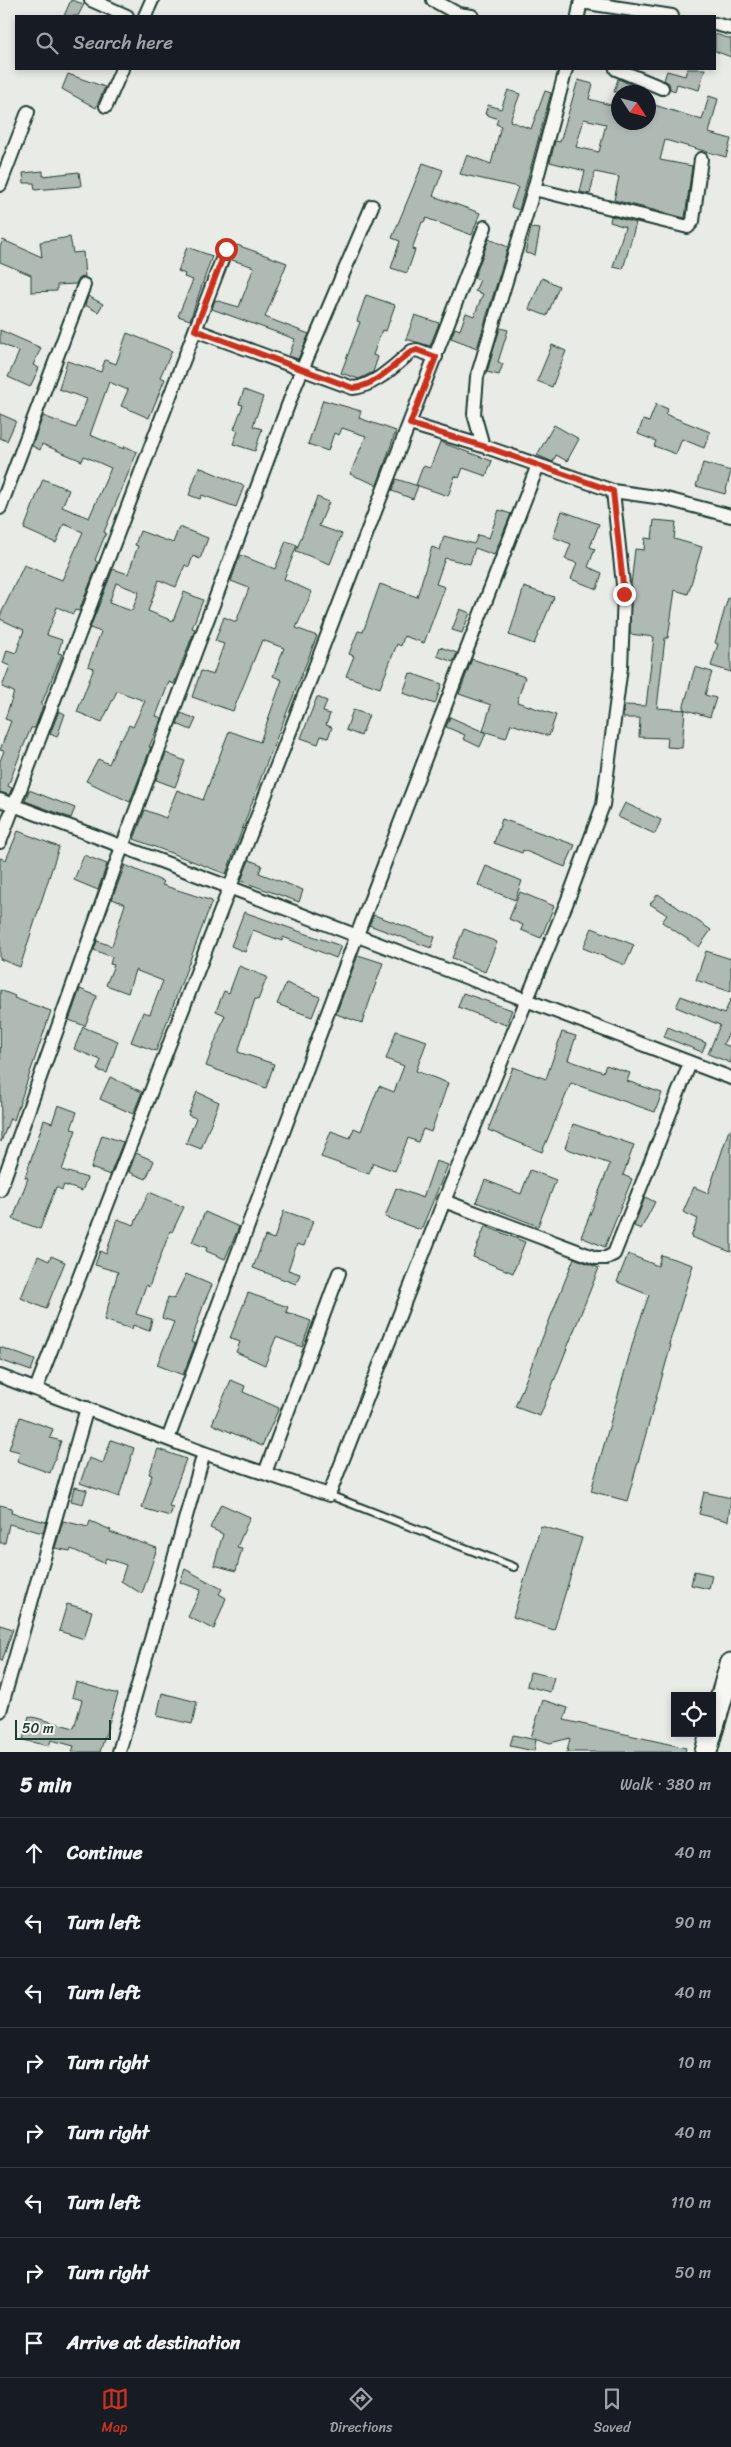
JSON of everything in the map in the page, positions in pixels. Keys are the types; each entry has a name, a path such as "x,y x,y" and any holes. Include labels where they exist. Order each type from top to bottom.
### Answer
{"highway":[{"path":"716,1716 731,1664"},
{"path":"706,1752 710,1737"}],"street":[{"path":"91,0 125,15"},
{"path":"144,15 152,0"},
{"path":"578,15 581,1 666,15"},
{"path":"440,2 458,14 465,15"},
{"path":"716,24 731,28"},
{"path":"106,106 122,70"},
{"path":"483,446 474,414 478,377 534,189 566,70"},
{"path":"618,70 662,88"},
{"path":"0,185 28,112"},
{"path":"534,189 688,228 693,221 701,158"},
{"path":"0,1190 122,846 302,370 372,206"},
{"path":"36,1389 485,227"},
{"path":"0,842 226,249"},
{"path":"0,508 84,285"},
{"path":"195,330 353,388 372,382 412,351 417,350 436,357"},
{"path":"410,424 483,446 613,491 663,498 731,516"},
{"path":"168,1439 357,936 538,465"},
{"path":"0,1376 204,1453 329,1495 444,1201 566,902 603,805 621,667 624,594 613,491"},
{"path":"0,800 731,1078"},
{"path":"444,1201 596,1258 606,1258 614,1254 690,1063"},
{"path":"265,1473 340,1273"},
{"path":"0,1711 87,1408"},
{"path":"120,1752 204,1453"}],"lane":[{"path":"329,1495 514,1566"}],"building":[{"path":"71,0 84,4 78,15 64,15"},
{"path":"716,34 731,39 731,57 716,51"},
{"path":"687,70 705,70 699,90 677,84 675,91 670,89 669,83 664,80 667,71 685,76"},
{"path":"68,74 105,87 96,108 62,89"},
{"path":"618,79 633,85 616,85"},
{"path":"578,80 593,84 589,99 611,105 611,130 656,130 656,106 702,120 709,96 718,99 709,133 731,139 726,157 665,140 660,160 692,166 685,218 614,200 619,177 595,172 590,194 580,192 585,171 550,162 555,141 560,142","holes":["584,119 606,124 599,152 576,147"]},
{"path":"508,90 520,94 510,121 531,129 545,91 551,93 519,210 511,207 518,187 460,174 467,155 491,164 501,126 496,124 498,119 485,114 488,105 501,109"},
{"path":"423,163 443,170 433,196 480,213 472,235 426,218 422,222 412,249 415,250 407,273 391,268 400,241 392,238"},
{"path":"43,171 43,176 79,172 81,186 35,190 34,183 24,183 23,173"},
{"path":"611,216 636,223 623,269 613,267 625,227 610,222"},
{"path":"531,228 540,229 535,255 525,253"},
{"path":"70,237 73,253 83,252 85,277 79,278 76,284 57,285 57,291 31,292 31,275 0,262 0,247 3,240 42,257 40,242"},
{"path":"489,239 508,247 477,348 451,338 455,328 460,330 466,313 474,316 483,294 475,291 480,280 474,278"},
{"path":"237,245 287,263 265,317 309,334 298,359 289,356 295,339 212,309 215,300 239,307 254,267 232,260"},
{"path":"187,247 212,256 190,320 178,316 193,280 184,277 185,274 178,271"},
{"path":"542,278 559,286 547,316 529,309"},
{"path":"366,295 395,305 386,331 382,330 373,355 378,357 373,372 359,379 341,373 360,322 357,321"},
{"path":"88,296 103,304 98,312 85,305"},
{"path":"415,315 439,323 430,346 406,339"},
{"path":"500,328 508,330 498,362 503,364 499,375 487,372"},
{"path":"0,330 41,348 33,365 39,368 30,387 8,377 19,352 0,343"},
{"path":"127,333 172,351 160,377 165,379 149,418 121,406 128,390 109,382 90,435 124,449 125,446 137,452 104,532 106,533 95,560 98,563 79,611 75,610 73,614 57,607 47,635 62,640 58,653 62,654 41,705 43,706 35,728 31,728 8,786 12,788 9,795 0,792 0,761 4,751 0,750 11,721 5,719 14,692 2,687 10,666 3,663 7,650 16,653 24,630 0,619 0,616 24,565 62,580 83,532 64,524 56,543 24,529 43,479 69,490 62,507 89,518 111,468 84,456 82,461 42,444 40,450 32,446 43,416 76,428 87,399 59,389 67,361 101,372 105,360 116,364"},
{"path":"552,345 566,351 552,387 537,381"},
{"path":"244,390 263,397 253,426 262,429 255,451 233,444 238,431 234,429 243,405 239,404"},
{"path":"323,400 361,411 359,418 396,431 377,485 350,474 366,436 342,428 339,435 334,433 328,451 308,444"},
{"path":"656,404 668,409 665,414 710,432 704,448 682,439 676,454 654,446 656,441 638,434 643,420 649,422"},
{"path":"0,414 16,421 7,441 0,438"},
{"path":"554,425 579,439 567,461 556,455 553,462 537,455"},
{"path":"440,442 492,461 486,476 463,468 459,478 455,476 448,496 416,485 423,466 430,468"},
{"path":"703,463 731,471 725,494 696,486"},
{"path":"199,467 244,486 236,507 202,495 200,499 189,495"},
{"path":"396,479 418,486 413,499 392,491"},
{"path":"317,497 329,502 319,526 342,534 330,564 296,551"},
{"path":"499,510 511,514 494,555 475,548 470,564 445,558 436,584 445,587 424,643 404,636 401,646 397,644 380,688 346,676 354,656 349,654 358,631 363,632 380,584 417,597 432,547 440,550 444,536 474,544 478,535 489,538"},
{"path":"562,511 599,524 590,547 595,549 588,567 602,573 597,589 571,579 577,563 565,559 571,544 553,537"},
{"path":"654,520 676,522 674,539 702,547 688,594 675,590 668,638 665,638 657,708 685,710 682,748 667,747 668,738 639,737 640,718 623,718 624,705 646,706 654,637 630,634 631,585 635,549 644,550 645,538 652,539"},
{"path":"179,527 208,538 200,559 193,556 189,567 185,565 176,587 159,580 148,611 173,621 184,592 203,600 192,628 195,629 174,684 169,682 156,716 162,718 149,747 151,747 130,802 86,781 98,759 109,764 120,738 122,739 129,725 133,727 145,701 117,691 102,722 77,712 94,668 88,666 101,632 90,628 113,569 128,574 138,546 135,545 140,531 173,543","holes":["116,583 139,592 132,611 109,603"]},
{"path":"286,541 297,545 284,579 312,592 296,628 317,636 262,775 226,874 134,839 145,810 166,818 177,790 203,800 229,731 260,742 282,680 273,676 284,648 262,640 233,711 192,697 201,671 213,675 224,644 215,641 224,617 236,622 249,588 231,581 240,555 275,569"},
{"path":"524,587 554,597 534,644 509,635"},
{"path":"728,598 731,598 731,672 711,666 718,644 715,643"},
{"path":"460,609 470,613 462,633 452,630"},
{"path":"440,647 457,653 453,662 437,656"},
{"path":"472,659 525,677 517,702 556,715 549,736 511,724 506,738 483,731 491,705 459,694"},
{"path":"695,667 712,672 705,695 716,698 710,717 683,709"},
{"path":"410,673 442,684 435,704 403,693"},
{"path":"317,697 327,701 323,712 330,714 326,725 332,727 328,738 321,736 318,744 301,738"},
{"path":"353,710 369,715 361,736 346,730"},
{"path":"59,711 65,714 57,737 50,734"},
{"path":"181,713 196,719 191,730 177,724"},
{"path":"450,717 486,733 480,747 463,739 465,735 446,727"},
{"path":"166,753 185,761 175,787 156,780"},
{"path":"29,790 75,808 71,818 25,801"},
{"path":"625,803 661,820 655,834 618,817"},
{"path":"502,819 575,845 565,867 523,850 522,853 494,843"},
{"path":"18,831 59,847 20,967 0,959 0,858 6,860"},
{"path":"84,855 107,864 98,890 74,880"},
{"path":"249,860 262,865 259,873 303,890 299,902 241,881"},
{"path":"125,865 164,882 162,885 212,901 156,1051 131,1042 143,1012 150,1014 163,981 135,970 128,993 106,985 114,965 110,964 112,957 94,950 97,941 112,946 125,904 112,899"},
{"path":"486,866 522,881 515,900 478,885"},
{"path":"520,892 554,906 541,938 521,930 523,925 509,919"},
{"path":"658,894 711,930 699,947 662,922 667,915 650,904"},
{"path":"244,912 341,946 336,958 283,937 282,941 253,930 245,952 231,946"},
{"path":"374,915 435,937 431,948 369,925"},
{"path":"592,928 634,945 625,965 583,948"},
{"path":"464,929 497,942 485,972 452,958"},
{"path":"706,951 731,959 731,992 696,980"},
{"path":"358,955 383,963 362,1023 336,1014"},
{"path":"239,966 267,977 258,1000 255,999 238,1052 274,1064 266,1088 206,1066 225,1015 216,1011 224,991 229,993"},
{"path":"286,983 320,997 312,1017 277,1004"},
{"path":"80,989 97,996 85,1026 69,1020"},
{"path":"0,990 15,996 14,998 51,1011 14,1120 10,1118 1,1142"},
{"path":"463,993 512,1010 506,1025 458,1007"},
{"path":"681,996 724,1014 731,999 731,1029 723,1044 731,1047 731,1063 708,1054 720,1025 676,1007"},
{"path":"83,1027 118,1041 107,1073 97,1070 101,1060 74,1049"},
{"path":"668,1027 706,1043 702,1052 664,1037"},
{"path":"396,1031 427,1041 416,1071 448,1083 431,1132 423,1129 418,1142 408,1138 395,1171 373,1163 369,1174 321,1157 331,1131 350,1138 354,1128 361,1131 379,1086 394,1092 404,1066 386,1059"},
{"path":"562,1032 576,1036 568,1060 603,1072 606,1065 630,1073 627,1081 662,1093 655,1112 571,1083 542,1152 488,1130 513,1067 546,1079"},
{"path":"110,1077 142,1092 133,1114 100,1099"},
{"path":"197,1092 219,1102 201,1149 186,1143 196,1118 188,1115"},
{"path":"58,1105 77,1112 71,1129 76,1130 62,1170 87,1178 82,1191 64,1185 62,1190 56,1187 40,1229 13,1219 28,1178 25,1177 44,1120 52,1123"},
{"path":"573,1124 634,1145 623,1175 632,1179 605,1247 581,1237 610,1164 565,1148"},
{"path":"729,1130 731,1130 731,1252 691,1237 698,1219 683,1212 694,1187 708,1193"},
{"path":"102,1135 123,1142 110,1175 91,1168"},
{"path":"136,1153 154,1161 146,1179 129,1172"},
{"path":"436,1161 448,1165 421,1230 385,1217 396,1188 423,1198"},
{"path":"530,1170 556,1180 538,1226 476,1202 485,1180 521,1194"},
{"path":"149,1192 184,1207 172,1232 170,1231 149,1287 146,1285 136,1314 152,1319 149,1331 133,1325 132,1329 104,1320 118,1272 95,1265 100,1251 106,1254 117,1219 134,1225"},
{"path":"645,1197 655,1202 641,1229 634,1226"},
{"path":"284,1211 313,1221 304,1246 297,1244 288,1270 300,1274 296,1284 253,1268 265,1236 274,1239"},
{"path":"205,1212 239,1227 225,1259 206,1251 207,1248 192,1242"},
{"path":"485,1226 525,1242 513,1273 473,1257"},
{"path":"628,1254 658,1266 661,1255 693,1265 669,1344 671,1345 627,1501 591,1491 635,1335 649,1295 617,1282"},
{"path":"38,1256 49,1261 51,1256 65,1262 46,1309 21,1298"},
{"path":"574,1258 599,1268 540,1416 515,1407"},
{"path":"186,1274 212,1285 191,1342 195,1344 183,1375 157,1365 174,1322 162,1318 168,1297 174,1299"},
{"path":"248,1293 288,1307 286,1312 311,1321 302,1347 276,1337 265,1365 236,1352 240,1342 230,1338"},
{"path":"0,1347 35,1360 31,1371 0,1360"},
{"path":"231,1380 245,1386 243,1392 279,1408 262,1446 212,1424"},
{"path":"20,1417 53,1429 50,1438 61,1441 50,1473 17,1461 20,1452 9,1449"},
{"path":"111,1440 134,1448 119,1497 80,1483 89,1458 103,1463"},
{"path":"158,1449 186,1459 169,1506 173,1507 170,1516 142,1508 152,1475 149,1474"},
{"path":"74,1487 87,1490 83,1504 71,1501"},
{"path":"704,1492 731,1498 728,1521 699,1514"},
{"path":"221,1504 250,1517 237,1547 242,1548 236,1571 214,1565 223,1534 210,1528"},
{"path":"0,1505 12,1508 11,1513 46,1522 43,1533 9,1524 5,1543 0,1543"},
{"path":"63,1521 88,1527 90,1521 111,1530 110,1532 157,1548 142,1594 121,1581 126,1565 106,1558 104,1563 71,1549 70,1551 55,1548"},
{"path":"541,1526 582,1538 554,1630 513,1617"},
{"path":"185,1569 222,1589 219,1594 226,1598 214,1629 188,1617 201,1590 180,1582"},
{"path":"694,1571 712,1575 709,1589 691,1585"},
{"path":"67,1604 92,1611 84,1639 59,1631"},
{"path":"0,1625 13,1629 2,1661 0,1661"},
{"path":"530,1672 554,1677 550,1692 527,1686"},
{"path":"76,1682 118,1694 100,1752 72,1752 74,1746 51,1740 49,1746 23,1740 29,1716 74,1728 82,1700 72,1697"},
{"path":"162,1693 197,1702 192,1724 157,1716"},
{"path":"543,1700 568,1708 564,1720 686,1748 685,1752 567,1752 570,1738 550,1743 531,1737"},
{"path":"513,1735 536,1740 534,1751 510,1746"}],"route":[{"path":"226,249 195,330 353,388 372,382 412,351 417,350 436,357 410,424 483,446 613,491 624,594"}]}
